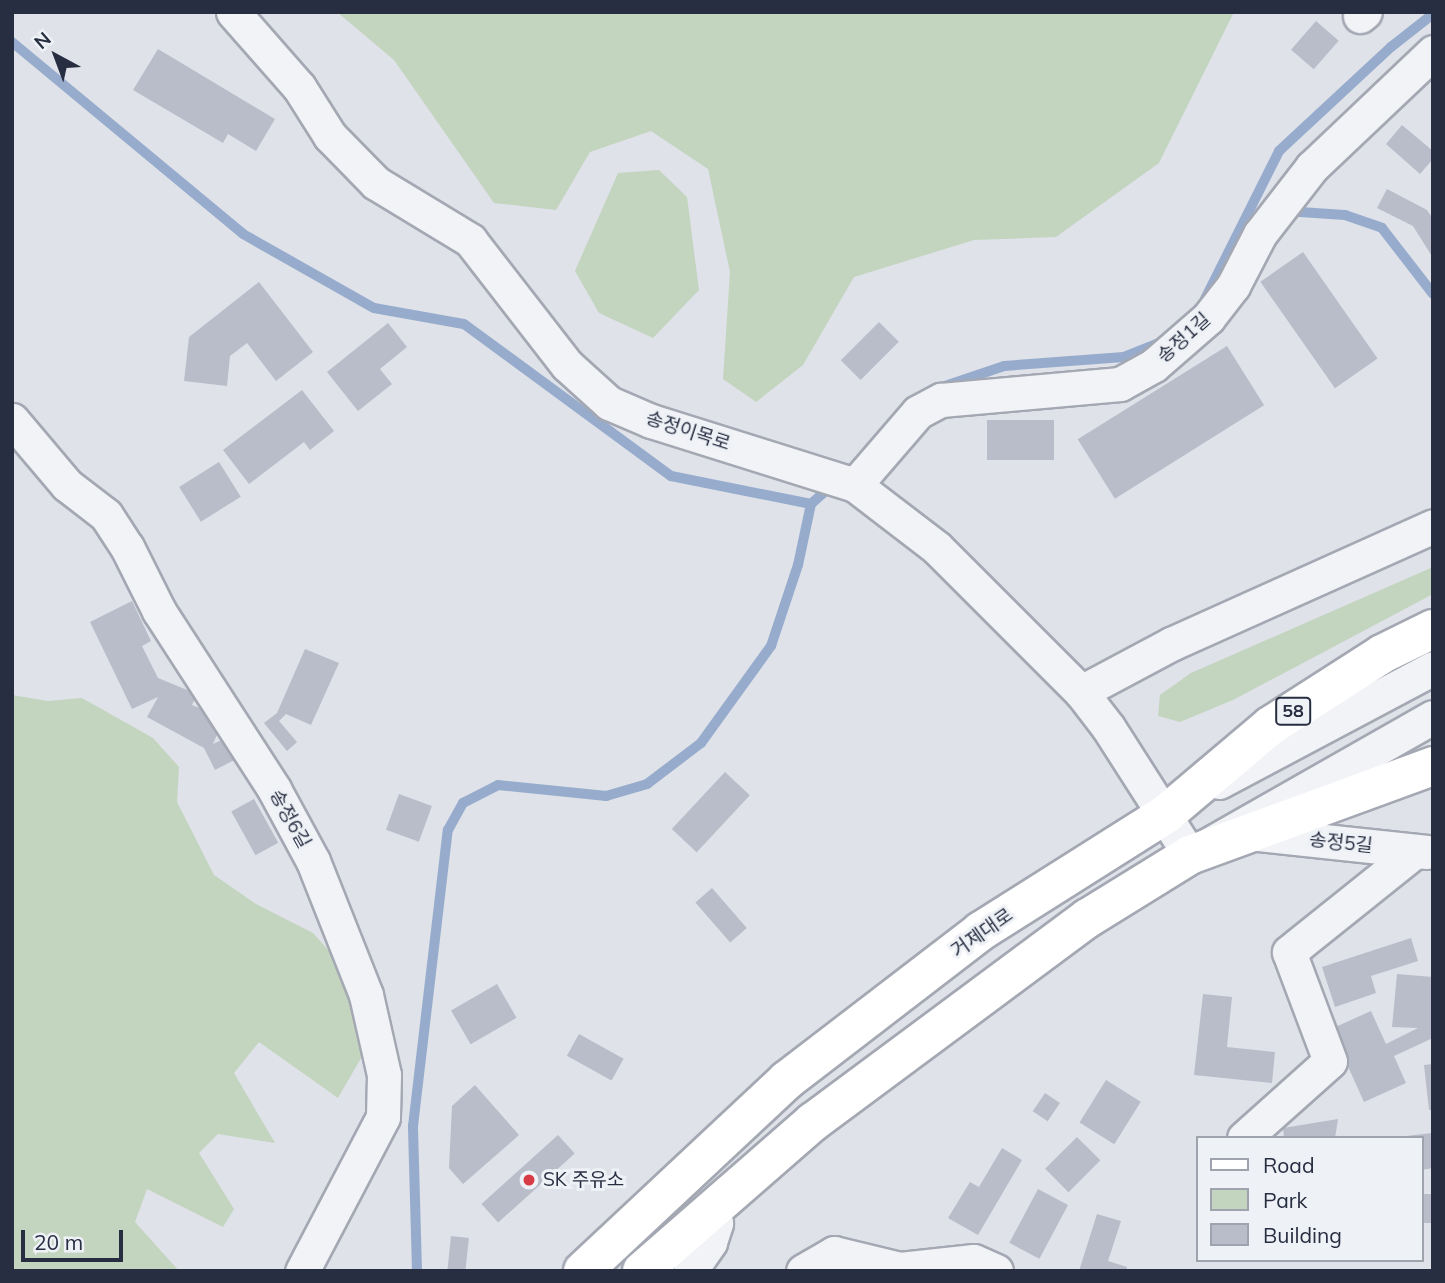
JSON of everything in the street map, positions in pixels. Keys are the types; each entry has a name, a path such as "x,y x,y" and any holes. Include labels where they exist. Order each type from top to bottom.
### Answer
{"main road":[{"name":"58","path":"1166,814 1270,726 1382,654 1433,629"},
{"path":"642,1271 813,1122 1007,976 1190,855 1433,766"},
{"name":"거제대로","path":"583,1271 787,1080 981,930 1166,814"}],"street":[{"name":"송정이목로","path":"233,12 299,87 330,136 376,183 470,240 567,365 610,403 664,425 799,465 855,485 937,548 1081,692 1166,814 1190,855"},
{"name":"송정1길","path":"855,485 918,412 941,400 1120,384 1154,365 1208,318 1233,286 1260,234 1330,148 1433,52"},
{"name":"송정6길","path":"12,421 67,485 106,515 127,547 159,611 267,778 313,861 362,983 384,1075 383,1117 302,1271"},
{"path":"1081,692 1171,644 1433,526"},
{"name":"거제대로","path":"1166,814 1433,668"},
{"path":"1190,855 1433,717"},
{"name":"송정5길","path":"1249,833 1424,852"},
{"path":"1246,1136 1330,1061 1289,952 1424,852"},
{"path":"690,1271 710,1242 716,1223 712,1208"},
{"path":"803,1271 834,1253 900,1269 974,1261 996,1271"}],"green space":[{"path":"337,12 1234,12 1159,163 1056,237 974,240 854,277 803,365 756,402 723,379 730,272 708,169 651,131 590,152 556,210 494,203 394,60"},
{"path":"659,170 687,197 699,290 653,338 599,313 575,271 618,173"},
{"path":"1433,567 1433,594 1233,700 1180,722 1158,716 1160,695 1191,673"},
{"path":"12,695 48,701 82,698 153,738 179,767 177,802 214,875 256,904 313,933 346,970 368,1046 338,1098 259,1042 234,1073 275,1143 218,1134 199,1153 234,1209 223,1227 147,1189 135,1222 179,1271 12,1271"}],"building":[{"path":"1316,21 1339,41 1314,69 1291,50"},
{"path":"158,49 275,119 256,151 228,134 223,143 133,90"},
{"path":"1402,125 1433,151 1433,159 1420,174 1386,144"},
{"path":"1387,189 1427,210 1433,219 1433,258 1413,226 1377,208"},
{"path":"1303,252 1378,358 1335,388 1260,282"},
{"path":"259,282 313,352 276,381 247,343 230,356 227,386 184,381 189,337"},
{"path":"879,322 899,342 861,380 841,360"},
{"path":"388,323 407,347 380,369 392,384 358,411 327,372"},
{"path":"1227,346 1264,405 1115,499 1078,439"},
{"path":"302,390 334,431 310,450 304,442 249,484 223,450"},
{"path":"987,420 1054,420 1054,460 987,460"},
{"path":"219,462 241,497 201,522 179,487"},
{"path":"132,601 151,641 142,646 158,678 197,694 192,705 224,718 213,744 232,735 242,756 215,770 204,748 147,717 158,697 132,709 90,622"},
{"path":"305,649 339,663 311,725 286,714 279,721 297,742 287,751 264,723 277,713"},
{"path":"725,772 750,795 697,852 672,829"},
{"path":"399,794 432,806 419,842 386,830"},
{"path":"254,799 278,843 256,855 231,812"},
{"path":"712,888 747,928 730,942 695,902"},
{"path":"1411,938 1418,961 1371,976 1376,993 1335,1007 1322,967"},
{"path":"1397,974 1433,977 1433,1038 1394,1056 1406,1083 1364,1102 1331,1029 1371,1011 1386,1044 1418,1028 1392,1027"},
{"path":"497,984 516,1018 471,1044 451,1010"},
{"path":"1203,994 1232,997 1227,1047 1275,1052 1272,1083 1194,1075"},
{"path":"579,1034 624,1059 611,1081 567,1056"},
{"path":"1433,1064 1433,1110 1429,1110 1424,1065"},
{"path":"1106,1080 1141,1102 1114,1144 1080,1122"},
{"path":"475,1085 519,1135 463,1184 449,1168 452,1106"},
{"path":"1045,1093 1060,1103 1048,1121 1033,1111"},
{"path":"1338,1119 1335,1136 1284,1136 1283,1128"},
{"path":"1432,1133 1433,1168 1424,1170 1424,1136 1406,1136"},
{"name":"SK 주유소","path":"558,1135 575,1154 498,1222 481,1204"},
{"path":"1077,1137 1100,1160 1069,1192 1045,1169"},
{"path":"1002,1148 1022,1160 978,1235 948,1218 970,1182 979,1187"},
{"path":"1038,1189 1068,1205 1039,1259 1009,1243"},
{"path":"1424,1194 1433,1194 1433,1223 1424,1223"},
{"path":"1097,1214 1121,1221 1108,1261 1127,1267 1126,1271 1079,1271"},
{"path":"451,1236 469,1238 465,1271 447,1271"}],"waterway":[{"path":"1205,299 1279,151 1391,47 1433,14"},
{"path":"12,42 243,234 374,308 464,324 671,476 811,504"},
{"path":"1285,211 1345,215 1382,228 1433,294"},
{"path":"936,389 1004,366 1124,357 1161,342"},
{"path":"417,1271 413,1126 448,830 463,803 498,785 606,796 647,784 701,743 771,646 798,565 811,504 832,485"}],"place":[{"name":"SK 주유소","path":"529,1180"}]}
